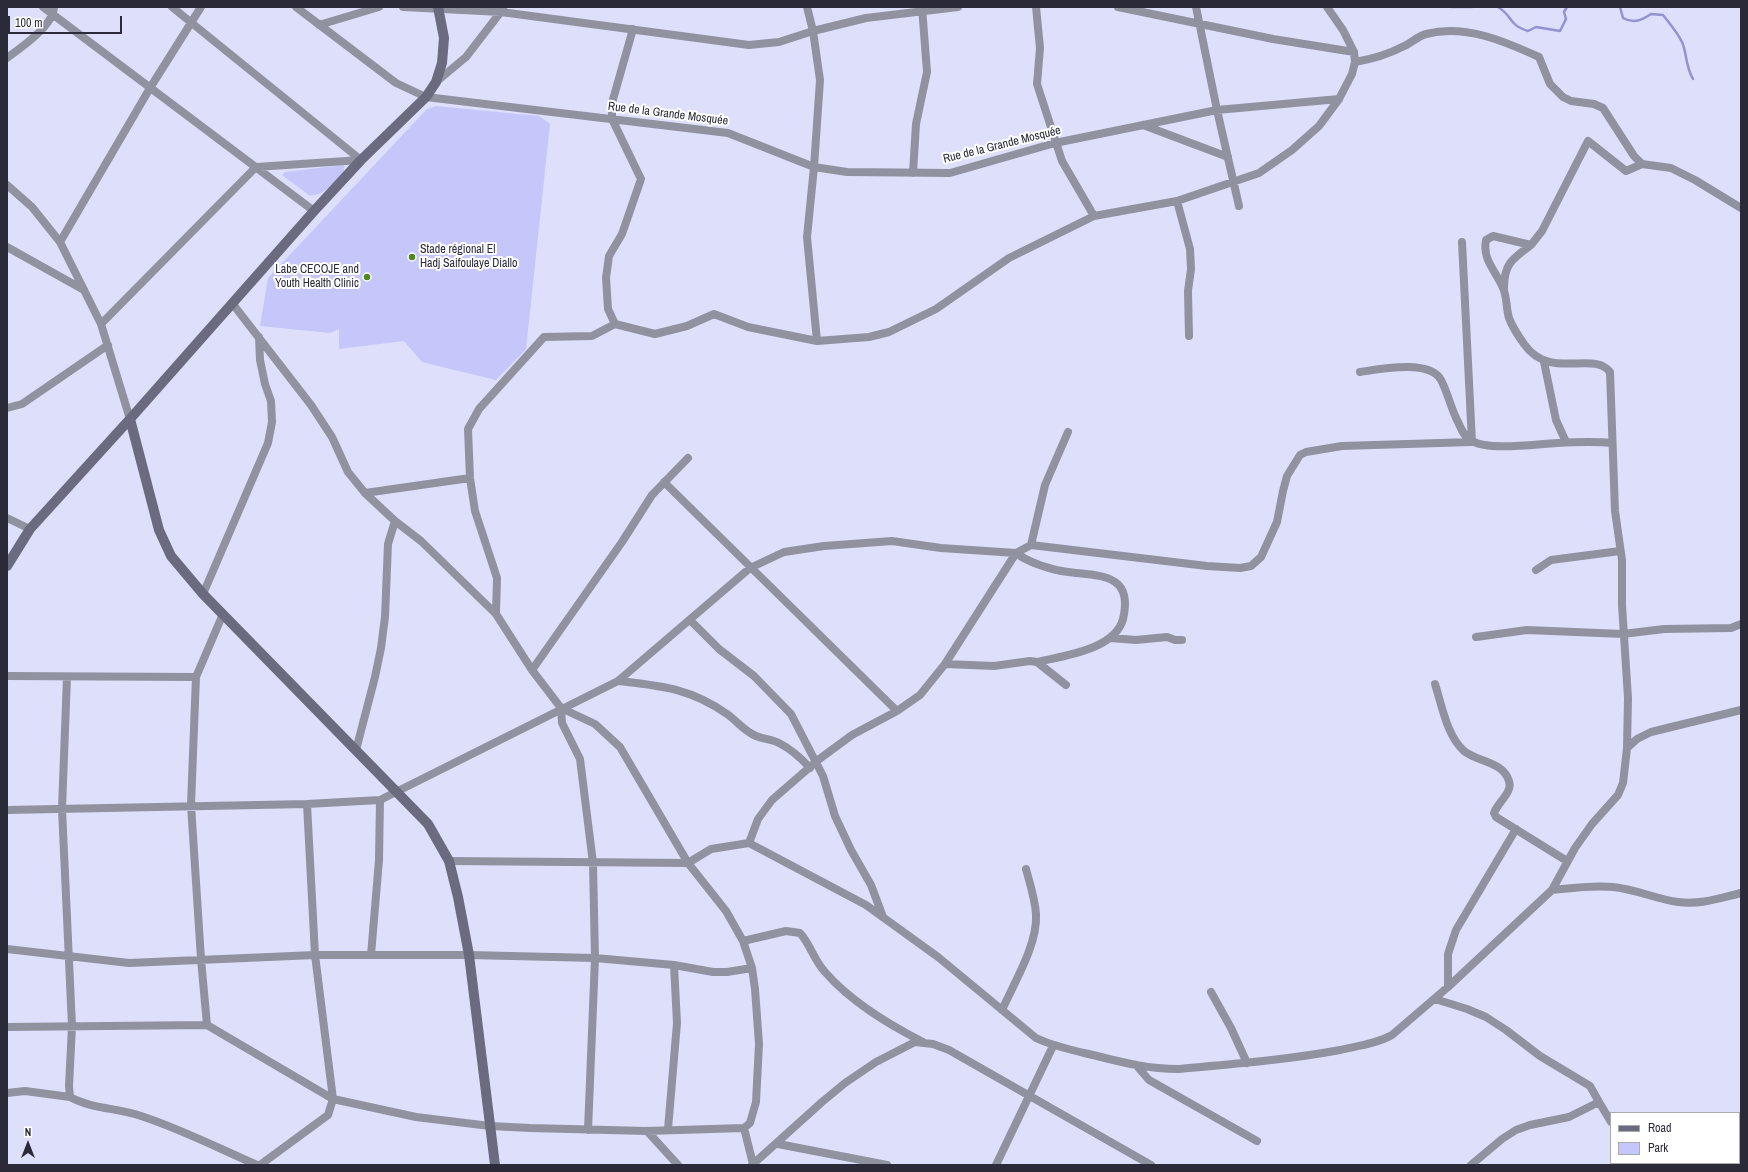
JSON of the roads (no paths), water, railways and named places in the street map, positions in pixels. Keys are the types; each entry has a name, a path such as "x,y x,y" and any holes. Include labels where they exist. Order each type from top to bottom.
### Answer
{"street":[{"path":"43,7 54,11 150,88 314,211"},
{"path":"172,7 361,160"},
{"path":"60,242 150,88 202,7"},
{"name":"Rue de la Grande Mosquée","path":"296,7 396,83 426,97 728,133 814,168 847,172 950,173 1055,143 1217,110 1340,99"},
{"path":"319,24 379,7"},
{"path":"403,7 502,10 749,45 779,42 813,31 866,18 922,9 958,7"},
{"path":"807,7 813,31 820,80 814,168 806,237 817,341"},
{"path":"1036,7 1040,48 1037,84 1062,161 1094,216"},
{"path":"1118,7 1273,39 1354,52"},
{"path":"1196,7 1217,110 1239,206"},
{"path":"496,614 497,578 475,511 470,478 468,430 479,409 544,337 592,336 615,324 655,334 687,326 714,314 748,327 817,341 869,337 889,332 936,309 1009,258 1094,216 1176,201 1259,173 1292,150 1319,126 1340,99 1356,62 1354,52 1343,30 1327,7"},
{"path":"7,566 30,529 130,419 314,211 361,160 426,97 436,82 442,63 444,38 439,8"},
{"path":"913,173 916,124 927,72 922,9"},
{"path":"436,82 466,58 502,10"},
{"path":"7,58 28,43 54,11"},
{"path":"615,324 608,309 606,278 609,256 622,234 641,179 612,119 612,103 633,29"},
{"path":"1356,62 1378,58 1425,34 1449,31 1474,32 1505,43 1539,57 1550,84 1563,97 1572,101 1594,104 1602,108 1634,156 1642,164"},
{"path":"1143,125 1228,156"},
{"path":"449,861 688,863 711,849 749,844 866,905 938,957 1036,1038 1053,1046 1136,1065 1178,1069 1296,1059 1384,1040 1403,1027 1448,987 1552,890 1567,861 1592,824 1618,795 1623,783 1627,748 1628,685 1624,634 1622,560 1614,511 1610,372 1607,368 1594,364 1561,364 1544,362 1525,346 1509,318 1504,289 1504,274 1508,264 1531,245 1542,232 1588,141 1626,171 1642,164 1671,168 1695,180 1741,208"},
{"path":"101,324 256,167 361,160"},
{"path":"7,185 32,207 60,242 101,324 130,419 160,530 171,556 203,594 428,824 449,861 458,897 469,955 495,1165"},
{"path":"1176,201 1190,249 1191,269 1188,291 1189,336"},
{"path":"1504,289 1489,266 1485,246 1486,240 1493,236 1500,236 1514,242 1531,245"},
{"path":"1462,242 1472,442"},
{"path":"7,247 84,290"},
{"path":"7,1027 207,1024 333,1099 416,1117 490,1126 588,1130 647,1131 668,1129 744,1128 750,1123 756,1102 759,1044 755,989 752,968 743,941 726,911 688,863 620,747 595,724 562,708 532,670 496,614 421,541 395,521 365,494 348,472 332,436 311,405 232,303"},
{"path":"203,594 268,443 272,422 271,401 265,384 260,360 259,337"},
{"path":"7,408 22,404 108,345"},
{"path":"1544,362 1556,420 1566,442"},
{"path":"1360,372 1381,368 1423,368 1433,371 1441,379 1451,408 1463,432 1472,442"},
{"path":"1031,545 1045,485 1068,432"},
{"path":"749,844 758,819 772,800 813,765 852,735 897,711 920,695 945,664 1016,553 1031,545 1069,548 1207,566 1240,568 1251,566 1260,557 1277,522 1282,491 1287,476 1300,455 1306,452 1342,446 1394,443 1472,442 1503,446 1566,442 1611,442"},
{"path":"532,670 622,542 652,495 688,458"},
{"path":"365,494 470,478"},
{"path":"664,482 897,711"},
{"path":"7,518 30,529"},
{"path":"356,750 381,648 388,544 395,521"},
{"path":"7,810 191,805 306,804 380,800 618,681 750,568 784,552 824,546 892,542 941,548 1016,553 1023,559 1066,572 1102,575 1111,579 1119,586 1125,596 1123,620 1110,638 1089,650 1037,662 1030,661 994,666 945,664"},
{"path":"1536,570 1550,560 1620,551"},
{"path":"207,1024 191,805 196,677 223,614"},
{"path":"690,620 719,649 754,676 778,698 797,724 813,765 827,786 835,816 851,850 871,885 883,917"},
{"path":"1731,628 1741,624"},
{"path":"1476,637 1527,630 1624,634 1664,630 1741,628"},
{"path":"1110,638 1136,640 1167,637 1175,640 1182,640"},
{"path":"1037,662 1066,685"},
{"path":"7,676 196,677"},
{"path":"67,677 62,809 72,1026 69,1086 70,1097"},
{"path":"618,681 672,687 700,698 727,714 743,728 756,736 779,743 813,765"},
{"path":"1435,684 1454,740 1465,752 1501,769 1509,781 1508,791 1494,812 1496,817 1567,861"},
{"path":"562,708 562,723 580,759 593,863 595,958 588,1130"},
{"path":"1627,748 1637,739 1651,732 1741,710"},
{"path":"371,955 379,860 380,800"},
{"path":"260,1165 328,1115 333,1099 315,955 306,804"},
{"path":"1448,987 1448,954 1456,930 1516,829"},
{"path":"1002,1010 1030,946 1036,923 1035,908 1026,869"},
{"path":"1552,890 1589,886 1614,887 1678,902 1710,902 1741,893"},
{"path":"743,941 786,931 800,933 805,938 812,954 826,973 850,995 890,1024 924,1042 949,1050 1151,1165"},
{"path":"7,949 129,963 201,958 315,955 469,955 595,958 674,965 713,972 727,972 752,968"},
{"path":"668,1129 677,1023 674,965"},
{"path":"1211,992 1231,1028 1247,1063"},
{"path":"1434,999 1467,1009 1493,1022 1540,1056 1590,1086 1610,1120"},
{"path":"744,1128 753,1164 778,1144 822,1102 845,1083 876,1062 908,1045 924,1042"},
{"path":"996,1165 1053,1046"},
{"path":"1136,1065 1150,1080 1257,1140"},
{"path":"7,1093 25,1091 70,1097 80,1102 131,1112 166,1124 257,1165"},
{"path":"1471,1165 1502,1139 1516,1130 1530,1125 1569,1117 1599,1102"},
{"path":"647,1131 678,1165"},
{"path":"778,1144 887,1165"}],"waterway":[{"path":"1452,7 1472,7"},
{"path":"1498,7 1503,10 1517,26 1528,31 1536,27 1560,31 1566,19 1564,12 1567,7"},
{"path":"1620,7 1623,18 1631,21 1641,19 1651,14 1663,15 1676,31 1682,42 1690,74 1693,79"}],"place":[{"name":"Stade régional El Hadj Saifoulaye Diallo","path":"412,257"},
{"name":"Labe CECOJE and Youth Health Clinic","path":"367,277"}]}
